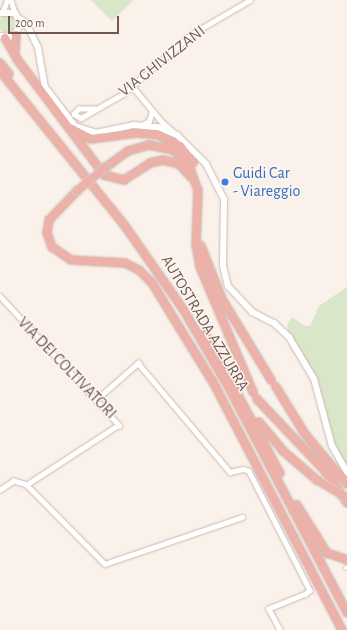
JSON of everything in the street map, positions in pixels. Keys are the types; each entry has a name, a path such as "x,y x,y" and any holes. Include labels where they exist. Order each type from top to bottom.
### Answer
{"highway":[{"path":"17,34 14,50 17,59"},
{"path":"3,37 17,59 102,173 110,178 128,179 150,163 167,160 185,168 198,190"},
{"name":"AUTOSTRADA AZZURRA","path":"0,63 138,234 224,365 347,602"},
{"name":"AUTOSTRADA AZZURRA","path":"0,72 125,226 184,309 223,376 347,613"},
{"path":"64,122 79,135 91,139 142,133 166,138 190,157 198,175 197,232 200,267 253,392"},
{"path":"198,190 184,158 158,145 132,149 106,167 77,191 49,220 47,233 52,247 71,260 125,263 139,270 152,283 213,382 342,630"},
{"path":"197,232 218,292 271,380"},
{"path":"224,365 267,433 317,480 347,498"},
{"path":"276,387 305,434 347,484"},
{"path":"258,399 325,471 347,503"},
{"path":"296,505 324,550 347,565"}],"street":[{"path":"7,0 2,12 15,13"},
{"path":"11,0 15,13 34,38 45,87 75,126 96,133 142,125 155,127 177,135"},
{"name":"VIA GHIVIZZANI","path":"95,109 133,87 192,34 250,0"},
{"path":"17,34 20,19"},
{"path":"3,37 17,34 34,38"},
{"path":"133,87 153,112 199,155 222,192 226,208 223,272 228,286 252,312 279,326 289,337 314,379 332,446 347,472"},
{"path":"142,125 149,121 153,112"},
{"path":"153,112 155,127"},
{"name":"VIA DEI COLTIVATORI","path":"0,296 118,422 118,427 27,485"},
{"path":"97,399 138,363 230,472 243,469 249,471 310,590 306,594 269,609 280,630"},
{"path":"0,490 14,481 27,485 105,564 242,517"}],"green space":[{"path":"91,0 134,0 112,21"},
{"path":"4,15 12,15 17,20 15,31 12,33 4,33 -1,28 -1,20"},
{"path":"347,287 347,469 334,442 319,384 288,331 287,325 292,317 305,326 310,326 319,306"}],"place":[{"name":"Guidi Car - Viareggio","path":"225,182"}]}
